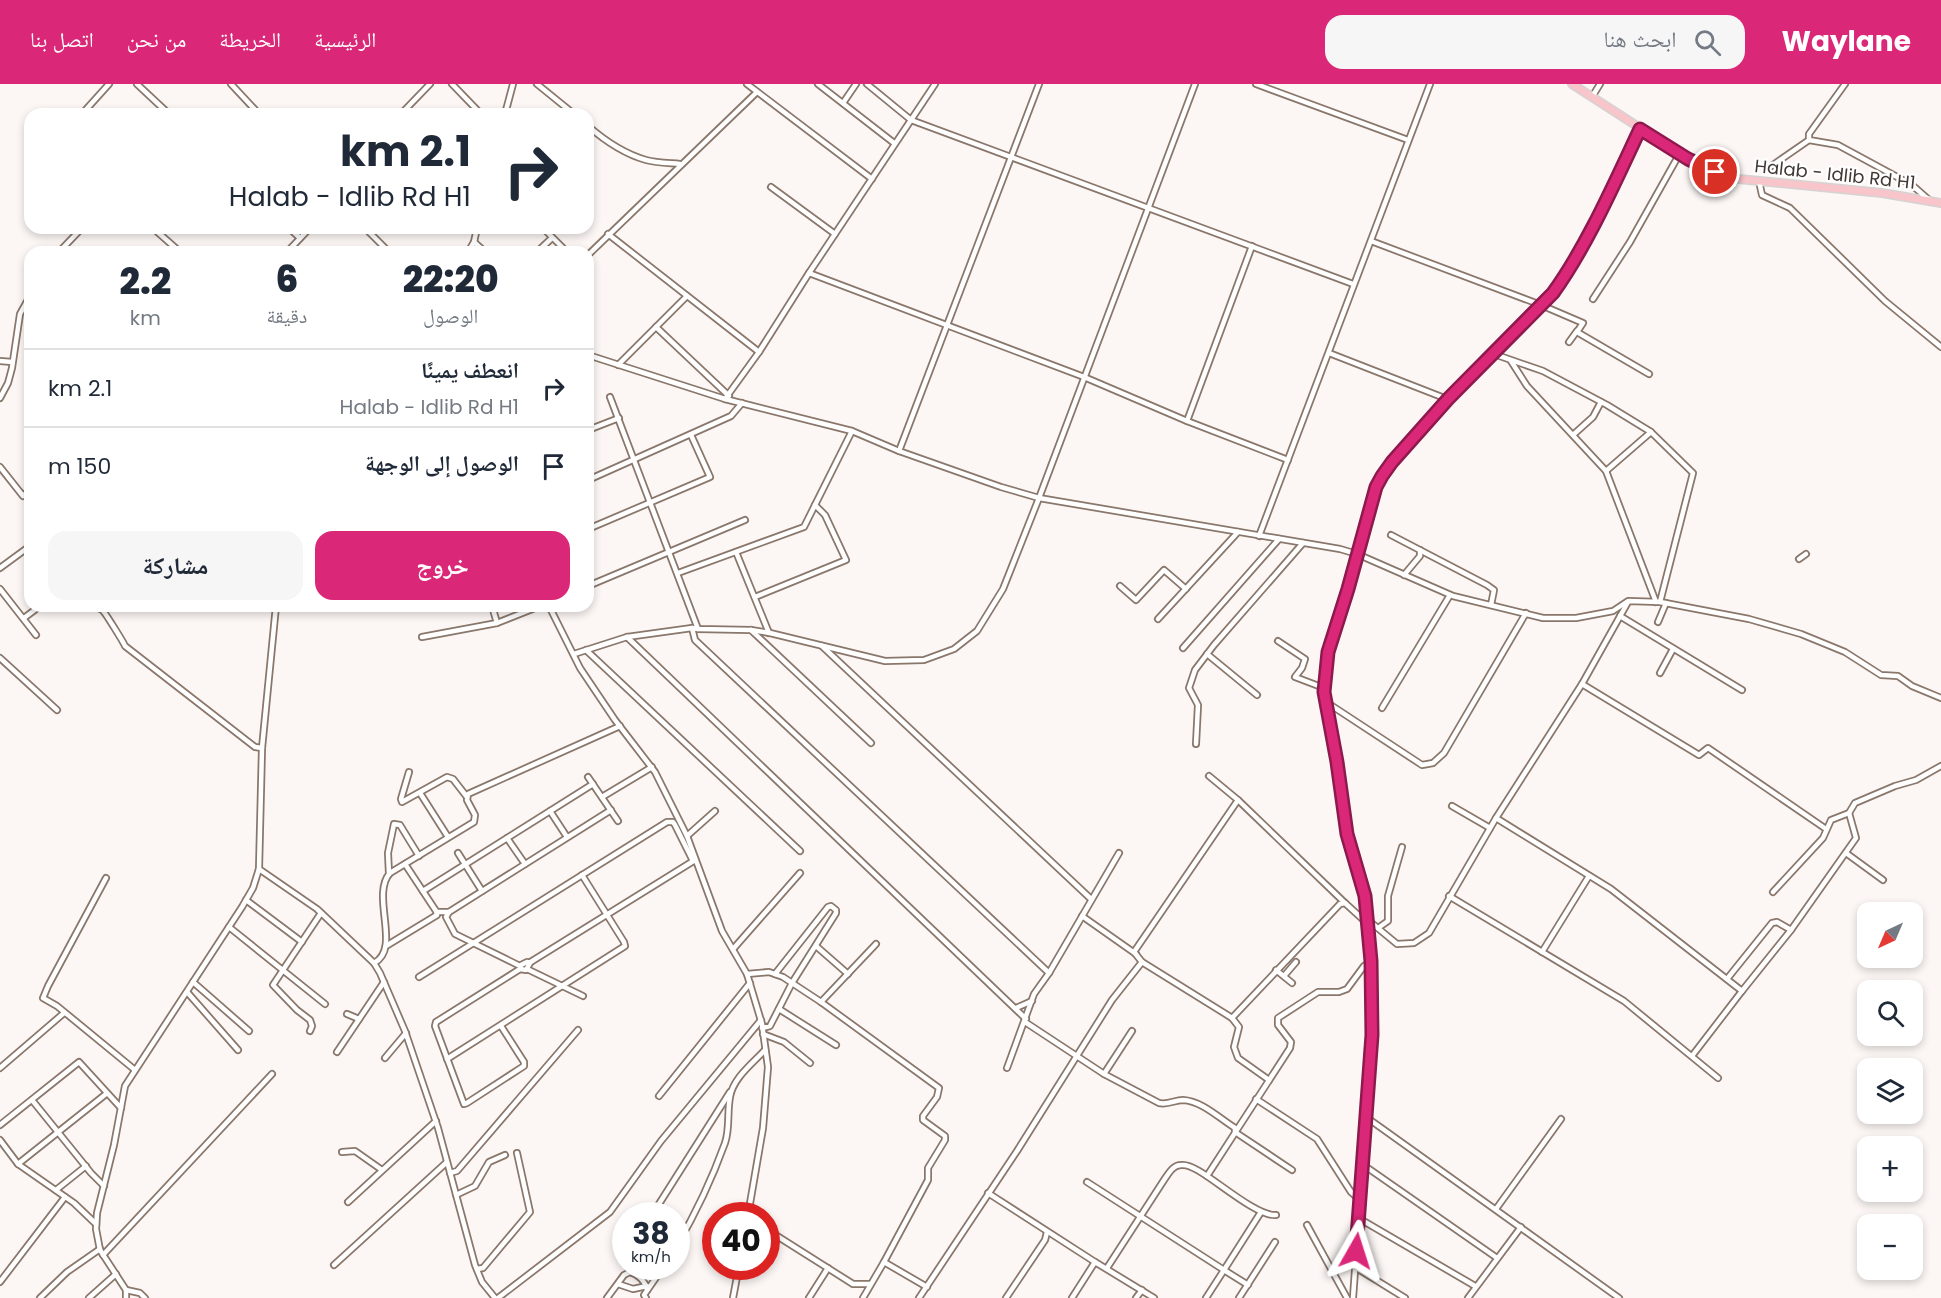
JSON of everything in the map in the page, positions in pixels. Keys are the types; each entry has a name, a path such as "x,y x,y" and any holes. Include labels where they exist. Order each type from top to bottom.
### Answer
{"highway":[{"name":"Halab - Idlib Rd H1","path":"1572,84 1640,129 1715,172 1739,179 1882,193 1941,203"}],"street":[{"path":"87,108 109,84"},
{"path":"137,84 163,108"},
{"path":"231,84 253,108"},
{"path":"407,108 430,84"},
{"path":"452,84 475,108"},
{"path":"507,108 513,84"},
{"path":"537,84 567,108"},
{"path":"747,84 872,179"},
{"path":"818,84 894,143"},
{"path":"843,104 856,84"},
{"path":"867,84 911,120 1353,284"},
{"path":"727,397 935,84"},
{"path":"899,451 1039,84"},
{"path":"574,654 627,637 695,628 770,633 885,662 924,660 954,649 976,631 1003,589 1150,208 1195,84"},
{"path":"1256,84 1408,140"},
{"path":"1259,536 1430,84"},
{"path":"1592,97 1600,84"},
{"path":"1809,140 1809,134 1845,84"},
{"path":"594,249 757,92"},
{"path":"1353,1298 1372,1035 1371,961 1365,896 1347,834 1324,688 1328,652 1376,487 1382,476 1448,399 1541,305 1564,278 1613,186 1640,129"},
{"path":"594,131 624,151 647,160 680,164"},
{"path":"1770,167 1809,140 1838,145 1912,185 1929,200"},
{"path":"1593,299 1630,242 1680,153"},
{"path":"1759,181 1762,195 1790,208 1885,301 1941,347"},
{"path":"771,187 835,234"},
{"path":"65,246 76,234"},
{"path":"160,234 173,246"},
{"path":"296,234 300,238"},
{"path":"293,246 304,234"},
{"path":"371,234 383,246"},
{"path":"472,246 476,234"},
{"path":"548,234 561,246"},
{"path":"608,234 759,352"},
{"path":"543,246 552,238"},
{"path":"1371,241 1584,323 1569,342"},
{"path":"474,242 478,246"},
{"path":"1187,421 1252,246"},
{"path":"809,273 1084,377 1187,421 1288,460"},
{"path":"618,365 687,296"},
{"path":"0,398 8,383 20,314 24,307"},
{"path":"656,327 727,397"},
{"path":"1578,331 1605,350 1649,374"},
{"path":"1329,353 1448,399"},
{"path":"1491,353 1543,371 1601,402 1651,432 1693,473 1658,622"},
{"path":"594,357 742,403 852,431 899,451 1000,487 1039,498 1340,549 1357,554 1450,595 1543,618 1576,618 1613,611 1628,601 1661,603 1749,619 1801,634 1845,652 1881,675 1898,676 1912,686 1941,698"},
{"path":"0,361 12,362"},
{"path":"1511,361 1527,386 1606,471 1661,603"},
{"path":"610,397 678,573 695,628 695,640 1049,973"},
{"path":"1573,435 1593,417 1601,402"},
{"path":"594,478 731,416 742,403"},
{"path":"594,428 619,418"},
{"path":"678,573 804,527 852,431"},
{"path":"1606,471 1651,432"},
{"path":"594,526 710,477 691,435"},
{"path":"0,467 24,495"},
{"path":"755,597 846,560 825,514 815,505"},
{"path":"594,583 745,520"},
{"path":"1158,619 1238,532"},
{"path":"1391,535 1494,590 1491,605"},
{"path":"1183,648 1279,539"},
{"path":"1196,744 1198,705 1189,688 1195,670 1303,543"},
{"path":"0,568 24,550"},
{"path":"1404,574 1420,556 1420,550"},
{"path":"736,552 770,633"},
{"path":"1799,559 1806,554"},
{"path":"1120,586 1137,600 1164,570 1186,589"},
{"path":"0,589 36,634"},
{"path":"1382,708 1450,595"},
{"path":"1209,776 1368,922 1397,944 1414,943 1429,933 1496,818 1582,684 1628,601"},
{"path":"24,618 32,612"},
{"path":"105,612 114,630 123,639 125,646 255,747 262,748"},
{"path":"126,1298 126,1290 100,1249 96,1224 125,1086 253,888 259,869 262,748 275,612"},
{"path":"494,612 497,623"},
{"path":"423,638 497,623 525,612"},
{"path":"552,612 580,668 652,767 687,836 722,931 734,948 750,982 761,1020 768,1067 763,1128 750,1202"},
{"path":"1326,702 1422,765 1432,763 1444,753 1526,613"},
{"path":"1620,616 1742,690"},
{"path":"751,630 871,743"},
{"path":"627,637 1026,1020 1104,1074 1159,1103 1167,1105 1181,1100 1200,1105 1235,1128 1235,1132 1292,1170"},
{"path":"1278,641 1305,659 1302,668 1295,676 1324,688"},
{"path":"822,646 1091,899"},
{"path":"1660,673 1673,649"},
{"path":"586,650 800,851"},
{"path":"1207,654 1257,694"},
{"path":"0,658 57,710"},
{"path":"1582,684 1699,754 1708,748 1826,829"},
{"path":"467,797 620,726"},
{"path":"1773,892 1823,838 1831,820 1849,813 1855,803 1916,780 1941,766"},
{"path":"602,797 652,767"},
{"path":"374,963 384,955 386,946 384,894 389,874 475,820 475,814 467,802 467,797 449,777 445,777 405,802 401,801 409,772"},
{"path":"588,777 618,820"},
{"path":"423,891 593,784"},
{"path":"420,793 448,837"},
{"path":"1136,954 1134,952 1238,801"},
{"path":"1452,806 1490,828"},
{"path":"584,996 527,969 523,970 455,934 446,917 449,912 610,810"},
{"path":"550,811 567,837"},
{"path":"687,836 715,811"},
{"path":"1692,1056 1791,930 1856,838 1849,813"},
{"path":"1496,818 1611,890 1742,991"},
{"path":"419,977 669,821 675,825 695,860"},
{"path":"389,874 388,853 394,824 401,826 419,856"},
{"path":"507,838 525,864"},
{"path":"1378,928 1388,921 1388,896 1402,847"},
{"path":"458,853 482,891"},
{"path":"1007,1068 1034,994 1049,973 1119,853"},
{"path":"1846,853 1883,880"},
{"path":"501,1026 525,1065 467,1103 462,1102 435,1026 436,1021 527,962 530,963 695,860"},
{"path":"405,864 437,912"},
{"path":"259,869 321,913 374,963 406,1033 436,1121 477,1269 483,1282 497,1298 610,1212 661,1142 761,1020"},
{"path":"734,948 800,873"},
{"path":"447,1059 625,946 582,875"},
{"path":"1542,952 1589,876"},
{"path":"106,878 43,996 45,1000 57,1006 135,1070"},
{"path":"1449,896 1624,1001 1718,1078"},
{"path":"246,900 302,942"},
{"path":"1232,1018 1340,904 1345,903"},
{"path":"763,1031 769,1026 792,983 836,912 830,906 775,974"},
{"path":"386,946 435,918 437,912"},
{"path":"437,912 449,912"},
{"path":"309,1031 312,1026 310,1020 273,985 321,913"},
{"path":"1082,916 1136,954 1142,962 1232,1018 1239,1027 1234,1047 1238,1058 1269,1080"},
{"path":"1727,979 1772,922 1778,922 1791,930"},
{"path":"229,927 325,1004"},
{"path":"821,1002 876,944"},
{"path":"816,946 848,974"},
{"path":"1207,1176 1291,1046 1290,1040 1277,1023 1279,1017 1318,992 1339,992 1347,989 1364,966 1371,961"},
{"path":"919,1298 1112,1000 1142,962"},
{"path":"1284,976 1296,962"},
{"path":"527,969 530,963"},
{"path":"1276,970 1292,983"},
{"path":"747,974 761,972 775,974 792,983 939,1088 937,1097 923,1116 923,1120 945,1136 945,1140 928,1168 928,1180 862,1298"},
{"path":"193,982 249,1031"},
{"path":"337,1052 384,982"},
{"path":"659,1096 750,982"},
{"path":"187,992 238,1050"},
{"path":"1016,1008 1032,1000"},
{"path":"779,1009 836,1045"},
{"path":"0,1068 64,1013"},
{"path":"347,1014 359,1019"},
{"path":"450,1173 457,1171 472,1155 578,1030"},
{"path":"763,1031 784,1042 810,1063"},
{"path":"1104,1074 1132,1031"},
{"path":"386,1058 406,1033"},
{"path":"660,1202 733,1087 765,1050"},
{"path":"0,1125 79,1062 121,1108"},
{"path":"103,1255 272,1074"},
{"path":"690,1221 708,1187 726,1139 733,1087"},
{"path":"18,1164 106,1094"},
{"path":"32,1100 104,1186"},
{"path":"1256,1100 1315,1137 1351,1192 1360,1200"},
{"path":"1365,1117 1619,1298"},
{"path":"1496,1209 1562,1119"},
{"path":"348,1202 436,1121"},
{"path":"0,1140 18,1164 56,1190 96,1224"},
{"path":"342,1152 355,1151 382,1170"},
{"path":"477,1269 483,1268 531,1212 518,1153"},
{"path":"456,1195 474,1186 489,1162 505,1155"},
{"path":"334,1265 447,1162"},
{"path":"1107,1268 1174,1167 1184,1164 1207,1176 1261,1212 1269,1216 1276,1215"},
{"path":"1362,1164 1497,1258"},
{"path":"56,1190 86,1166"},
{"path":"1087,1182 1248,1285"},
{"path":"988,1193 1154,1298"},
{"path":"0,1282 65,1197"},
{"path":"1206,1298 1261,1212"},
{"path":"1360,1219 1475,1286"},
{"path":"1307,1225 1347,1298"},
{"path":"1468,1298 1521,1227"},
{"path":"1006,1298 1045,1240 1047,1232"},
{"path":"780,1238 853,1284 870,1284"},
{"path":"1239,1298 1275,1242"},
{"path":"40,1298 67,1272 100,1249"},
{"path":"884,1262 927,1287"},
{"path":"1072,1298 1095,1262"},
{"path":"1355,1267 1405,1298"},
{"path":"809,1298 828,1268"},
{"path":"607,1298 624,1275 630,1272 635,1274 647,1288"},
{"path":"91,1297 116,1275"},
{"path":"646,1298 644,1295 653,1280"},
{"path":"733,1298 736,1280"},
{"path":"618,1284 633,1289 647,1288"},
{"path":"126,1290 140,1293 145,1298"},
{"path":"1137,1298 1142,1290"}],"route":[{"path":"1356,1251 1372,1035 1371,961 1365,896 1347,834 1324,692 1324,674 1328,652 1376,487 1392,462 1448,399 1491,353 1553,293 1584,241 1640,129 1688,159 1715,172"}]}
